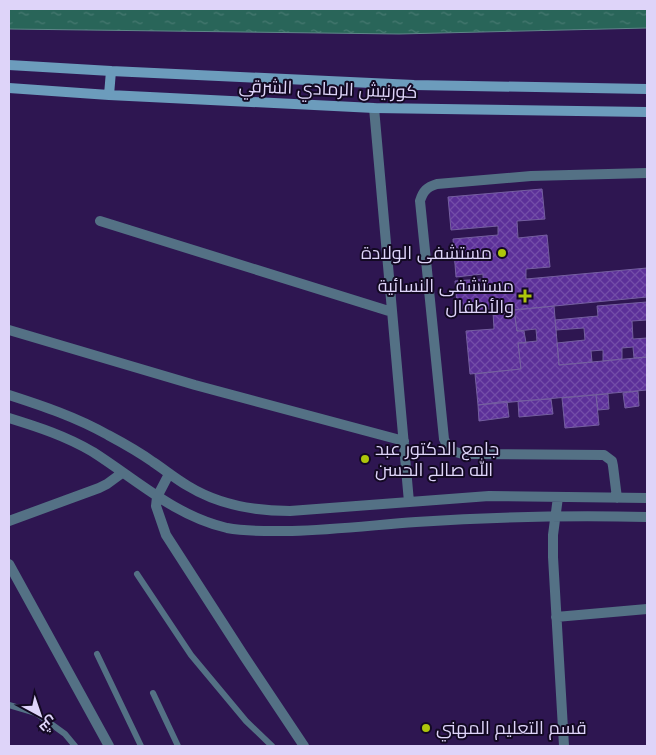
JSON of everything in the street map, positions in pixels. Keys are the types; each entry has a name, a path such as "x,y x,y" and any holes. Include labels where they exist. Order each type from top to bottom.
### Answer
{"main road":[{"name":"كورنيش الرمادي الشرقي","path":"9,65 414,85 647,89"},
{"path":"108,95 112,71"},
{"name":"كورنيش الرمادي الشرقي","path":"9,88 108,95 374,108 647,112"}],"street":[{"path":"374,108 409,502"},
{"path":"617,498 614,466 612,461 604,455 458,454 446,444 420,201 424,191 436,184 554,175 647,173"},
{"path":"100,221 392,312"},
{"path":"9,330 195,385 404,441"},
{"path":"9,396 50,408 79,420 134,450 202,494 251,509 290,511 489,496 647,498"},
{"path":"9,418 42,428 92,452 172,506 208,522 235,529 262,532 349,528 477,518 555,516 647,517"},
{"path":"9,521 91,492 107,484 122,473"},
{"path":"169,474 157,497 156,506 170,544 304,746"},
{"path":"558,497 553,535 553,557 564,746"},
{"path":"9,564 109,746"},
{"path":"556,617 647,609"}],"lane":[{"path":"137,574 191,656 246,720 272,746"},
{"path":"97,654 141,746"},
{"path":"153,694 178,746"},
{"path":"9,705 36,713 65,734 75,746"}],"water":[{"path":"9,9 647,9 647,28 399,34 9,29"}],"building":[{"name":"مستشفى الولادة","path":"542,189 545,219 517,221 518,238 547,235 550,267 526,269 526,279 647,268 647,297 458,314 455,281 483,279 483,274 456,277 453,239 498,235 498,226 451,230 448,197"},
{"path":"647,302 647,320 632,321 633,339 647,338 647,357 634,358 633,347 622,348 622,359 603,361 603,350 591,351 592,362 559,365 557,343 585,340 584,328 556,330 555,320 598,316 597,306"},
{"name":"مستشفى الولادة","path":"554,306 559,365 647,357 647,390 478,405 475,374 521,369 518,343 537,341 536,329 517,331 514,310"},
{"path":"514,310 517,331 524,331 526,343 518,343 521,369 470,374 466,331 494,329 493,312"},
{"path":"638,391 639,406 625,408 623,393"},
{"path":"608,394 609,409 598,410 596,395"},
{"path":"596,395 599,425 565,428 562,398"},
{"path":"551,399 553,414 519,417 518,401"},
{"path":"507,401 509,417 479,421 478,405"}],"place":[{"name":"مستشفى الولادة","path":"502,253"},
{"name":"مستشفى النسائية والأطفال","path":"525,296"},
{"name":"جامع الدكتور عبد الله صالح الحسن","path":"365,459"},
{"name":"قسم التعليم المهني","path":"426,728"}]}
